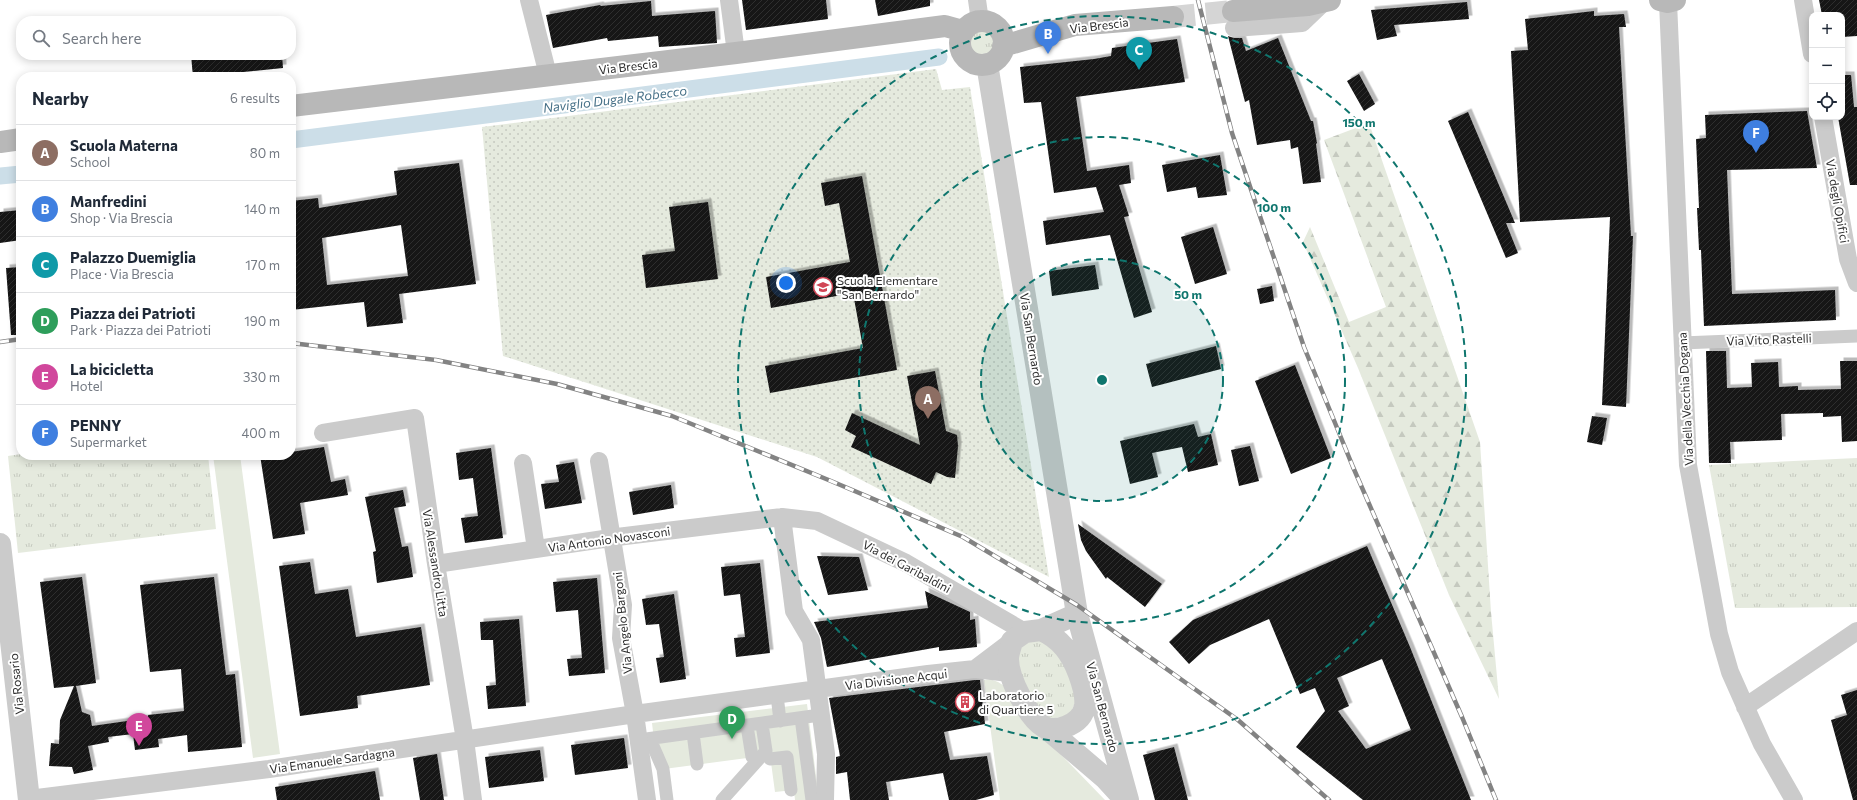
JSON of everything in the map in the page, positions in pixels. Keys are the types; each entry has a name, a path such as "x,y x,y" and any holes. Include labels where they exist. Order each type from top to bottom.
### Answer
{"main road":[{"path":"1234,20 1330,0"},
{"name":"Via Brescia","path":"296,105 736,53 945,26 973,17"},
{"path":"973,17 994,24 1002,34 1003,46 998,57 986,64 979,64 966,58 960,45 973,17"},
{"name":"Via Brescia","path":"1003,46 1075,25 1173,17"},
{"path":"0,142 16,140"}],"street":[{"path":"529,0 548,75"},
{"path":"729,0 736,53"},
{"path":"1803,0 1811,48"},
{"name":"Via della Vecchia Dogana","path":"1668,1 1688,465 1719,634 1730,672 1762,744 1794,800"},
{"name":"Via San Bernardo","path":"986,64 1077,614 1127,800"},
{"name":"Via degli Opifici","path":"1824,120 1855,275"},
{"name":"Via Vito Rastelli","path":"1682,343 1857,336"},
{"name":"Via Alessandro Litta","path":"323,433 416,418 436,564 465,740 473,800"},
{"name":"Via Angelo Bargoni","path":"600,460 611,538 623,605 621,638 635,714 644,740 647,800"},
{"path":"523,463 536,549"},
{"path":"782,517 794,611 811,640 826,754 825,800"},
{"name":"Via Antonio Novasconi","path":"436,564 611,538 782,517"},
{"name":"Via dei Garibaldini","path":"782,517 817,521 900,560 1026,634"},
{"name":"Via Rosario","path":"0,544 29,799"},
{"path":"975,670 1026,634 1077,614"},
{"path":"1745,708 1857,631"},
{"path":"1026,634 1008,658 1009,673 1032,715 1105,778 1127,800"},
{"path":"1026,634 1060,641 1078,671 1127,800"},
{"path":"975,670 1009,673"},
{"name":"Via Divisione Acqui","path":"776,695 975,670"},
{"path":"1045,727 1059,729 1075,723 1084,710 1086,693"},
{"path":"776,695 780,721"},
{"name":"Via Emanuele Sardagna","path":"29,799 269,769 635,714 776,695"},
{"path":"667,800 663,769 644,740 762,724 820,714"},
{"path":"801,718 812,800"},
{"path":"722,800 766,751 762,724"},
{"path":"747,726 752,757"},
{"path":"693,733 697,764"},
{"path":"770,759 787,757 791,790"}],"green space":[{"path":"982,31 990,35 994,43 990,51 982,55 974,51 970,43 974,35"},
{"path":"936,69 942,90 970,87 1049,577 817,457 503,356 482,127"},
{"path":"1369,123 1480,442 1491,612 1499,699 1449,595 1358,368 1303,242 1310,227 1349,322 1386,307 1324,140"},
{"path":"16,455 16,460 209,460 216,529 18,553 8,456"},
{"path":"1857,458 1857,607 1735,608 1709,465"},
{"path":"214,460 241,460 280,754 253,758"},
{"path":"1039,638 1054,646 1078,694 1070,716 1048,719 1039,710 1017,671 1019,646"},
{"path":"990,679 1006,687 1043,736 1105,800 1000,800 984,680"},
{"path":"807,704 819,800 795,800 794,790 775,792 770,755 664,769 661,800 652,723"}],"building":[{"path":"742,0 826,0 828,19 746,30"},
{"path":"875,0 930,0 930,6 878,16"},
{"path":"1819,0 1857,0 1857,36 1845,37 1845,12 1821,12"},
{"path":"651,1 652,16 715,11 717,43 659,47 658,36 608,41 607,38 553,48 546,15 600,5"},
{"path":"1467,2 1469,19 1394,25 1397,36 1377,40 1371,10"},
{"path":"1594,11 1594,16 1624,14 1626,27 1619,27 1631,236 1633,236 1626,407 1602,405 1610,217 1520,222 1511,51 1528,50 1525,19"},
{"path":"1228,36 1242,38 1246,51 1278,38 1311,121 1313,121 1321,182 1303,184 1298,147 1291,149 1290,140 1257,145 1249,100 1245,102"},
{"path":"1177,39 1185,82 1076,97 1087,171 1129,165 1131,183 1119,185 1129,216 1124,217 1152,312 1134,318 1110,235 1046,245 1043,221 1104,212 1096,187 1054,193 1041,102 1024,103 1020,67 1111,56 1112,48"},
{"path":"191,60 282,60 283,68 243,72 193,72"},
{"path":"1359,74 1375,104 1364,111 1347,81"},
{"path":"1845,75 1851,75 1854,107 1857,107 1857,185 1850,185 1839,120 1845,120"},
{"path":"1807,111 1817,168 1727,170 1732,294 1835,290 1836,320 1704,326 1701,250 1699,250 1697,208 1699,208 1696,139 1706,138 1705,115"},
{"path":"1468,112 1515,223 1506,223 1518,253 1506,258 1448,121"},
{"path":"1220,155 1227,195 1198,198 1196,187 1167,192 1162,165"},
{"path":"459,163 476,284 399,294 403,323 367,327 364,302 296,309 296,200 318,198 319,208 397,195 394,171","holes":["401,225 408,276 327,285 322,238"]},
{"name":"Scuola Elementare \"San Bernardo\"","path":"862,176 897,370 770,393 765,366 863,348 853,293 771,308 766,277 850,262 839,203 825,206 821,183"},
{"path":"708,202 718,279 646,288 642,255 675,251 669,207"},
{"path":"16,210 16,241 0,243 0,212"},
{"path":"1213,227 1227,274 1195,284 1181,237"},
{"path":"1095,265 1099,289 1052,296 1049,271"},
{"path":"16,267 16,335 11,335 6,268"},
{"path":"1272,286 1274,301 1260,304 1257,289"},
{"path":"1216,346 1221,369 1152,387 1146,364"},
{"path":"1706,351 1726,351 1727,388 1752,387 1751,363 1778,362 1779,387 1798,386 1798,390 1841,389 1840,361 1857,361 1857,441 1842,442 1841,416 1823,417 1823,413 1781,414 1782,440 1730,442 1731,463 1709,463"},
{"path":"1295,365 1331,458 1291,474 1255,381"},
{"path":"935,371 946,431 957,435 958,446 955,478 947,477 936,472 931,484 851,447 856,436 845,430 852,413 920,445 907,376"},
{"path":"1592,416 1607,418 1602,445 1587,442"},
{"path":"1194,424 1198,437 1211,434 1218,465 1188,472 1182,447 1152,453 1158,477 1130,484 1120,441"},
{"path":"1250,446 1259,481 1239,486 1231,450"},
{"path":"324,447 331,482 345,479 348,495 300,503 305,534 273,539 261,460 296,460 296,451"},
{"path":"491,448 503,538 465,543 461,518 478,516 473,478 459,480 456,453"},
{"path":"574,462 582,503 545,509 541,484 559,482 556,465"},
{"path":"671,485 674,508 633,515 629,492"},
{"path":"403,490 406,506 394,508 402,547 408,546 413,577 377,583 373,552 376,551 365,497"},
{"path":"1078,524 1162,584 1145,607 1107,577 1106,579 1086,551 1081,540"},
{"path":"1367,546 1410,647 1471,800 1363,800 1296,747 1325,711 1315,688 1300,694 1269,619 1210,645 1189,664 1169,642 1193,620","holes":["1382,659 1411,730 1366,749 1338,711 1349,706 1337,678"]},
{"path":"817,556 859,557 868,590 828,595"},
{"path":"310,562 315,594 348,589 356,637 421,627 430,685 357,696 358,708 300,716 279,566"},
{"path":"760,563 770,653 736,657 734,638 745,637 740,594 724,596 721,567"},
{"path":"82,577 96,683 76,686 82,712 90,715 92,726 148,718 148,715 184,711 181,669 150,672 140,585 214,577 226,675 235,674 242,747 188,752 187,735 158,739 159,747 135,750 133,734 108,737 109,742 88,746 93,770 74,774 72,767 49,766 51,743 59,744 60,720 74,686 54,688 40,582"},
{"path":"597,578 605,673 569,676 567,659 582,658 578,610 556,612 553,582"},
{"path":"925,591 970,612 970,620 975,619 977,647 939,651 939,647 827,667 821,638 814,622 928,608"},
{"path":"674,594 686,679 660,683 656,658 664,657 659,624 646,625 642,599"},
{"path":"519,619 526,706 488,709 486,686 496,685 493,640 481,640 480,622"},
{"path":"980,680 985,724 944,732 950,760 987,756 994,795 976,800 949,800 943,773 886,782 889,800 850,800 847,772 836,774 836,757 840,756 829,698"},
{"path":"1857,690 1857,800 1853,800 1831,720 1847,715 1841,695"},
{"path":"624,738 628,768 575,775 571,745"},
{"path":"1174,747 1188,800 1155,800 1143,755"},
{"path":"540,750 544,781 489,788 485,757"},
{"path":"437,754 444,800 420,800 413,758"},
{"path":"375,771 380,800 277,800 275,787"}],"waterway":[{"name":"Naviglio Dugale Robecco","path":"296,139 939,57"},
{"name":"Naviglio Dugale Robecco","path":"0,176 16,174"}],"tunnel":[{"path":"1173,17 1233,11"}],"railway":[{"path":"1198,0 1232,133 1304,347 1353,467 1462,717 1496,800"},
{"path":"0,342 16,340"},
{"path":"296,344 436,360 557,384 672,416 963,537 1077,605 1238,720 1329,800"}],"place":[{"name":"Manfredini","path":"1048,54"},
{"name":"Palazzo Duemiglia","path":"1139,70"},
{"name":"PENNY","path":"1756,153"},
{"name":"Scuola Elementare \"San Bernardo\"","path":"823,287"},
{"name":"Scuola Materna","path":"928,419"},
{"name":"Laboratorio di Quartiere 5","path":"965,702"},
{"name":"Piazza dei Patrioti","path":"732,739"},
{"name":"La bicicletta","path":"139,746"}]}
